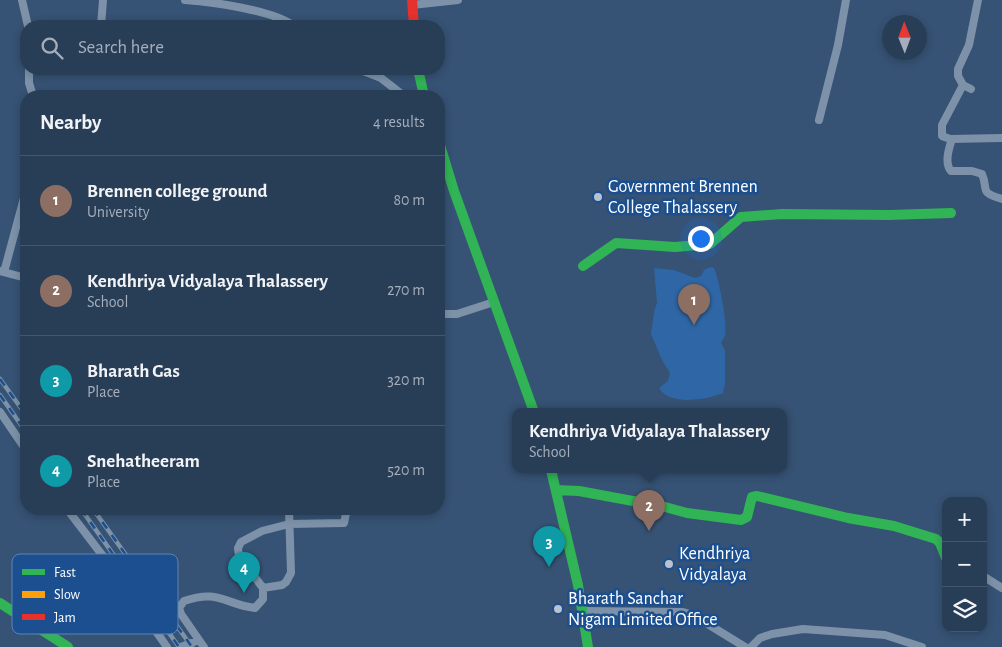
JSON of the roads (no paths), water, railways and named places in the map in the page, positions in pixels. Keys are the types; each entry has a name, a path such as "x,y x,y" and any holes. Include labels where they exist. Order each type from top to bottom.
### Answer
{"street":[{"path":"22,0 27,20"},
{"path":"101,20 103,0"},
{"path":"185,0 212,2 283,20"},
{"path":"413,20 412,3 458,0"},
{"path":"819,120 838,45 846,0"},
{"path":"971,89 963,85 958,76 958,69 969,45 978,0"},
{"path":"29,75 31,90"},
{"path":"373,75 381,78 396,90"},
{"path":"419,75 423,90"},
{"path":"963,85 942,125 942,136 952,139 1002,138"},
{"path":"952,139 948,150 948,168 951,171 972,171 982,174 987,193 1002,199"},
{"path":"445,162 533,408"},
{"path":"20,211 2,271 20,276"},
{"path":"582,266 616,243 675,247 710,244 741,217 782,214 889,215 951,213"},
{"path":"445,314 457,314 494,302"},
{"path":"0,412 20,441"},
{"path":"552,473 588,647"},
{"path":"556,490 579,491 687,513 741,520 747,517 752,497 757,496 848,518 894,526 936,539 940,541 942,546"},
{"path":"72,515 102,554"},
{"path":"263,588 282,585 291,573 289,515"},
{"path":"181,647 201,644 181,614 179,608 181,604 192,598 206,596 218,597 255,608 263,600 263,588 239,556 238,548 241,542 262,531 289,524 344,523 346,515"},
{"path":"987,579 1002,588"},
{"path":"0,603 12,611"},
{"path":"582,611 683,612 693,614 745,647"},
{"path":"751,647 760,638 803,629 885,635 922,647"},
{"path":"48,634 68,647"},
{"path":"158,634 167,647"}],"railway":[{"path":"0,379 20,407"},
{"path":"0,395 20,423"},
{"path":"85,515 113,554"},
{"path":"97,515 125,554"},
{"path":"178,627 192,647"},
{"path":"170,634 179,647"}],"place":[{"name":"Government Brennen College Thalassery","path":"598,197"},
{"name":"Brennen college ground","path":"694,325"},
{"name":"Kendhriya Vidyalaya Thalassery","path":"649,531"},
{"name":"Kendhriya Vidyalaya","path":"669,564"},
{"name":"Bharath Gas","path":"549,567"},
{"name":"Snehatheeram","path":"244,593"},
{"name":"Bharath Sanchar Nigam Limited Office","path":"558,609"}]}
